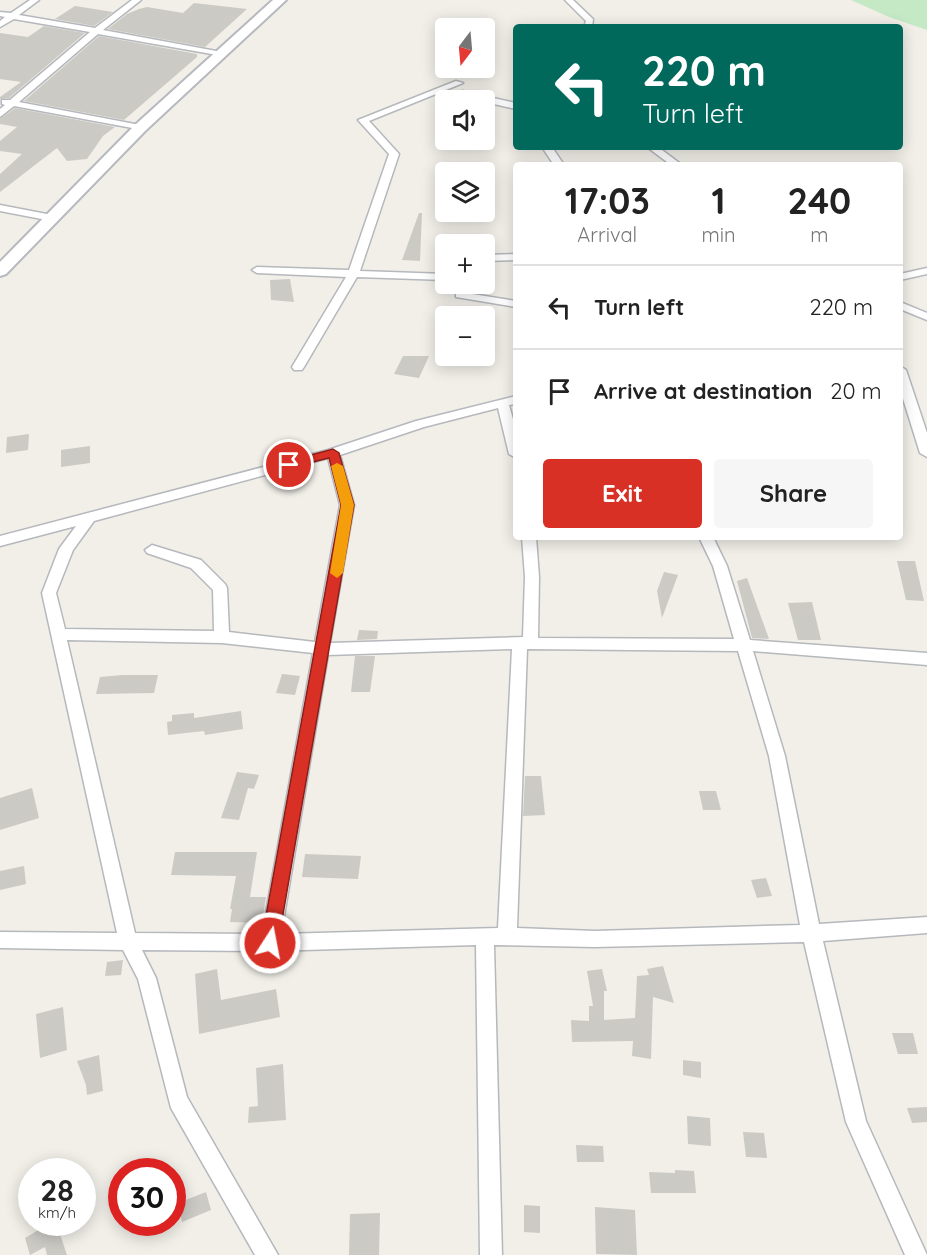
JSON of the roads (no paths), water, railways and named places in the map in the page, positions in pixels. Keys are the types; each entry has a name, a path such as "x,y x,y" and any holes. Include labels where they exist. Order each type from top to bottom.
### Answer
{"street":[{"path":"0,25 35,0"},
{"path":"0,114 95,32 137,0"},
{"path":"0,271 140,128 280,0"},
{"path":"568,0 590,21 589,24"},
{"path":"0,14 223,53"},
{"path":"298,367 354,273 394,154 363,120 459,83"},
{"path":"0,101 140,128"},
{"path":"495,101 513,105"},
{"path":"656,150 673,162"},
{"path":"0,208 52,218"},
{"path":"495,258 513,257"},
{"path":"257,270 435,277"},
{"path":"903,276 927,271"},
{"path":"460,295 513,304"},
{"path":"903,306 927,317"},
{"path":"903,379 927,453"},
{"path":"0,540 333,453 420,424 509,402 513,432"},
{"path":"270,943 347,505 333,453"},
{"path":"89,518 66,549 49,593 128,941 147,978 178,1101 267,1255"},
{"path":"507,936 525,643 532,577 529,540"},
{"path":"707,540 720,566 777,756 812,933 856,1122 915,1255"},
{"path":"152,550 196,564 220,588 222,637"},
{"path":"57,634 222,637 323,649 525,643 744,645 927,659"},
{"path":"0,940 270,943 507,936 595,939 812,933 927,925"},
{"path":"485,937 491,1255"}]}
